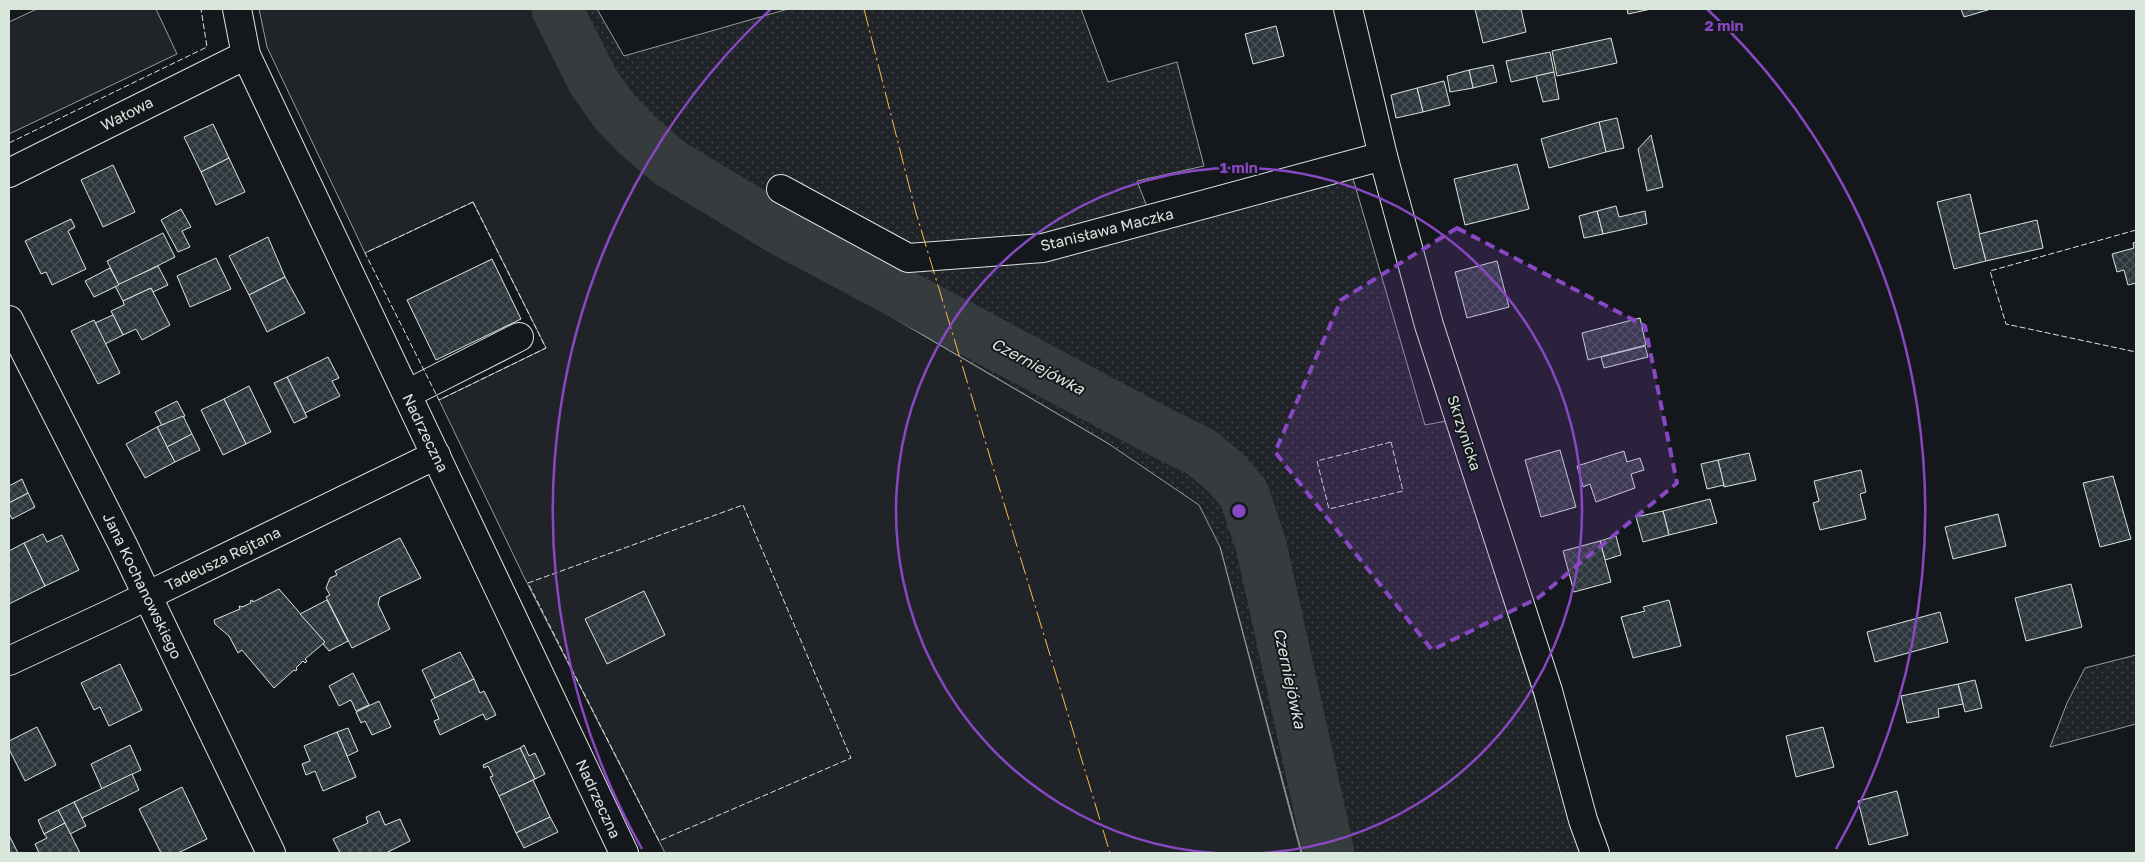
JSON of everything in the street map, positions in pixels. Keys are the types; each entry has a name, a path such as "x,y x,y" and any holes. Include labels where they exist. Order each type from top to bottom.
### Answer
{"street":[{"name":"Nadrzeczna","path":"237,9 246,55 624,853"},
{"name":"Skrzynicka","path":"1348,9 1383,156 1429,325 1548,691 1583,820 1595,853"},
{"name":"Wałowa","path":"9,173 246,55"},
{"name":"Stanisława Maczka","path":"781,189 908,258 1043,248 1383,156"},
{"name":"Jana Kochanowskiego","path":"9,320 148,596 265,851"},
{"path":"407,394 519,337"},
{"name":"Tadeusza Rejtana","path":"9,661 148,596 436,455"}],"highlighted area":[{"path":"1457,228 1645,326 1677,483 1538,598 1432,650 1275,452 1341,300"}],"shaded area":[{"path":"37,9 156,9 177,54 9,134 9,22"},
{"path":"259,9 539,9 594,114 649,175 1109,444 1199,505 1220,547 1301,853 665,853 524,577 439,400 546,348 473,202 365,253 267,47"},
{"path":"539,9 597,9 624,56 788,9 1081,9 1108,82 1177,62 1204,166 1137,181 1154,225 1352,175 1425,425 1446,421 1571,811 1587,853 1302,853 1220,547 1109,444 649,174 594,114"},
{"path":"2136,655 2136,724 2050,747 2067,703 2085,668"}],"building":[{"path":"1475,9 1521,9 1526,32 1483,43"},
{"path":"1627,9 1651,9 1628,14"},
{"path":"1961,9 1991,9 1964,17"},
{"path":"1276,26 1284,56 1253,64 1245,34"},
{"path":"1611,38 1617,63 1557,76 1552,51"},
{"path":"1550,52 1554,72 1511,82 1506,61"},
{"path":"1493,65 1497,82 1473,88 1469,70"},
{"path":"1469,70 1473,88 1450,92 1447,76"},
{"path":"1554,72 1559,99 1543,102 1536,76"},
{"path":"1444,81 1450,105 1423,112 1417,88"},
{"path":"1417,88 1423,112 1396,118 1391,95"},
{"path":"1617,118 1624,148 1606,152 1599,122"},
{"path":"1599,122 1606,152 1549,168 1541,139"},
{"path":"213,124 229,158 201,172 184,137"},
{"path":"1651,135 1663,187 1647,191 1638,149"},
{"path":"229,158 245,192 216,205 201,172"},
{"path":"1517,164 1529,209 1465,225 1454,179"},
{"path":"113,165 135,212 103,227 81,180"},
{"path":"1970,194 1986,261 1954,269 1937,202"},
{"path":"1616,206 1619,217 1645,211 1647,224 1603,234 1597,211"},
{"path":"181,209 191,227 182,231 190,247 178,252 161,220"},
{"path":"1597,211 1603,234 1584,238 1579,216"},
{"path":"71,219 75,227 68,231 86,269 52,285 46,272 41,274 25,241"},
{"path":"2037,220 2043,248 1986,261 1979,234"},
{"path":"163,233 175,257 119,285 107,261"},
{"path":"268,237 285,277 249,295 229,256"},
{"path":"2136,242 2136,283 2128,285 2124,270 2117,272 2112,254 2134,248 2133,243"},
{"path":"216,258 231,289 190,307 177,276"},
{"path":"492,259 521,319 436,360 407,300"},
{"path":"1497,261 1509,307 1467,318 1455,272"},
{"path":"158,266 168,285 153,292 151,288 123,301 115,286"},
{"path":"110,268 119,285 94,297 85,281"},
{"path":"285,277 305,313 267,332 249,295"},
{"path":"151,288 170,325 142,340 136,329 123,335 111,311 124,305 123,301"},
{"path":"113,315 123,335 105,344 95,323"},
{"path":"1640,318 1646,345 1588,360 1582,333"},
{"path":"94,320 120,373 98,384 71,331"},
{"path":"1645,346 1648,357 1604,368 1601,357"},
{"path":"328,357 339,378 332,381 340,396 305,413 287,377"},
{"path":"287,377 307,417 294,423 274,383"},
{"path":"249,386 271,432 246,444 224,399"},
{"path":"224,399 246,444 223,455 201,410"},
{"path":"177,401 185,416 162,426 155,412"},
{"path":"183,416 192,434 167,447 157,427"},
{"path":"157,427 175,462 145,478 126,444"},
{"path":"192,434 200,450 175,462 167,447"},
{"path":"1560,450 1576,507 1541,517 1525,460"},
{"path":"1624,451 1627,462 1640,458 1644,470 1631,474 1635,488 1596,502 1590,484 1583,487 1577,466"},
{"path":"1749,453 1756,480 1724,487 1718,460"},
{"path":"1718,460 1724,485 1707,489 1701,464"},
{"path":"1861,470 1866,492 1860,494 1866,519 1820,530 1813,503 1819,501 1814,481"},
{"path":"2113,476 2131,539 2100,547 2083,483"},
{"path":"22,479 28,493 9,503 9,486"},
{"path":"28,493 35,507 12,519 9,513 9,503"},
{"path":"1710,499 1717,523 1669,535 1663,511"},
{"path":"1663,511 1669,535 1643,542 1636,517"},
{"path":"1998,514 2006,546 1953,559 1945,527"},
{"path":"43,534 47,542 62,535 79,570 45,586 24,543"},
{"path":"1616,536 1621,555 1605,560 1600,541"},
{"path":"400,538 421,578 380,597 378,604 390,629 352,648 326,597 330,595 326,588 330,578 337,575 335,571"},
{"path":"1600,541 1611,582 1574,592 1563,551"},
{"path":"24,543 45,586 9,604 9,551"},
{"path":"2071,584 2082,627 2026,641 2015,598"},
{"path":"279,589 325,642 305,659 307,661 305,663 303,661 296,668 296,671 294,670 274,688 242,650 238,653 229,636 215,624 214,620 240,609 239,606 242,607 251,603 250,601 252,600 253,602"},
{"path":"644,591 665,635 607,664 585,619"},
{"path":"327,600 348,641 329,651 323,644 325,642 300,614"},
{"path":"1669,600 1681,646 1633,658 1621,617 1645,611 1643,607"},
{"path":"1940,612 1948,642 1875,662 1867,632"},
{"path":"460,652 474,679 435,698 422,670"},
{"path":"120,664 142,710 109,726 100,707 94,710 81,683"},
{"path":"353,673 369,705 356,711 351,700 339,706 329,686"},
{"path":"474,679 480,693 484,691 496,715 486,720 483,714 440,735 434,721 439,719 431,700"},
{"path":"1975,680 1982,708 1965,712 1958,684"},
{"path":"1958,684 1963,704 1938,709 1939,717 1907,723 1901,696"},
{"path":"379,701 391,727 372,735 365,721 361,723 356,712"},
{"path":"37,727 56,765 25,781 9,749 9,741"},
{"path":"1823,727 1834,767 1796,777 1786,736"},
{"path":"348,728 358,751 347,756 337,732"},
{"path":"337,732 356,777 323,791 315,771 306,775 302,764 310,761 304,746"},
{"path":"130,745 141,770 102,789 91,764"},
{"path":"524,745 529,756 535,753 545,774 535,779 520,748"},
{"path":"520,748 535,779 499,796 490,777 493,776 488,766 484,768 483,765"},
{"path":"132,774 139,790 82,818 74,802"},
{"path":"533,780 550,817 516,833 499,796"},
{"path":"182,787 207,839 178,853 161,853 139,809"},
{"path":"1897,791 1908,835 1869,845 1858,801"},
{"path":"74,802 86,826 70,834 58,810"},
{"path":"58,810 65,823 44,834 38,820"},
{"path":"379,811 385,825 400,819 410,841 386,853 340,853 333,839 368,823 366,817"},
{"path":"550,817 558,832 524,848 516,833"},
{"path":"65,823 80,853 39,853 35,844 47,838 44,834"},
{"path":"9,835 18,853 9,853"}],"waterway":[{"name":"Czerniejówka","path":"557,9 593,81 615,112 637,135 670,163 781,230 1201,452 1227,474 1244,494 1261,545 1329,853"}],"fence":[{"path":"9,143 207,47 201,9"},
{"path":"473,202 546,348 439,400 365,253 473,202"},
{"path":"2136,230 1990,271 2006,324 2136,352"},
{"path":"1391,442 1403,491 1329,509 1317,461 1391,442"},
{"path":"743,505 851,758 659,841 528,583 743,505"}],"power":[{"path":"864,9 916,213 1110,853"}]}
